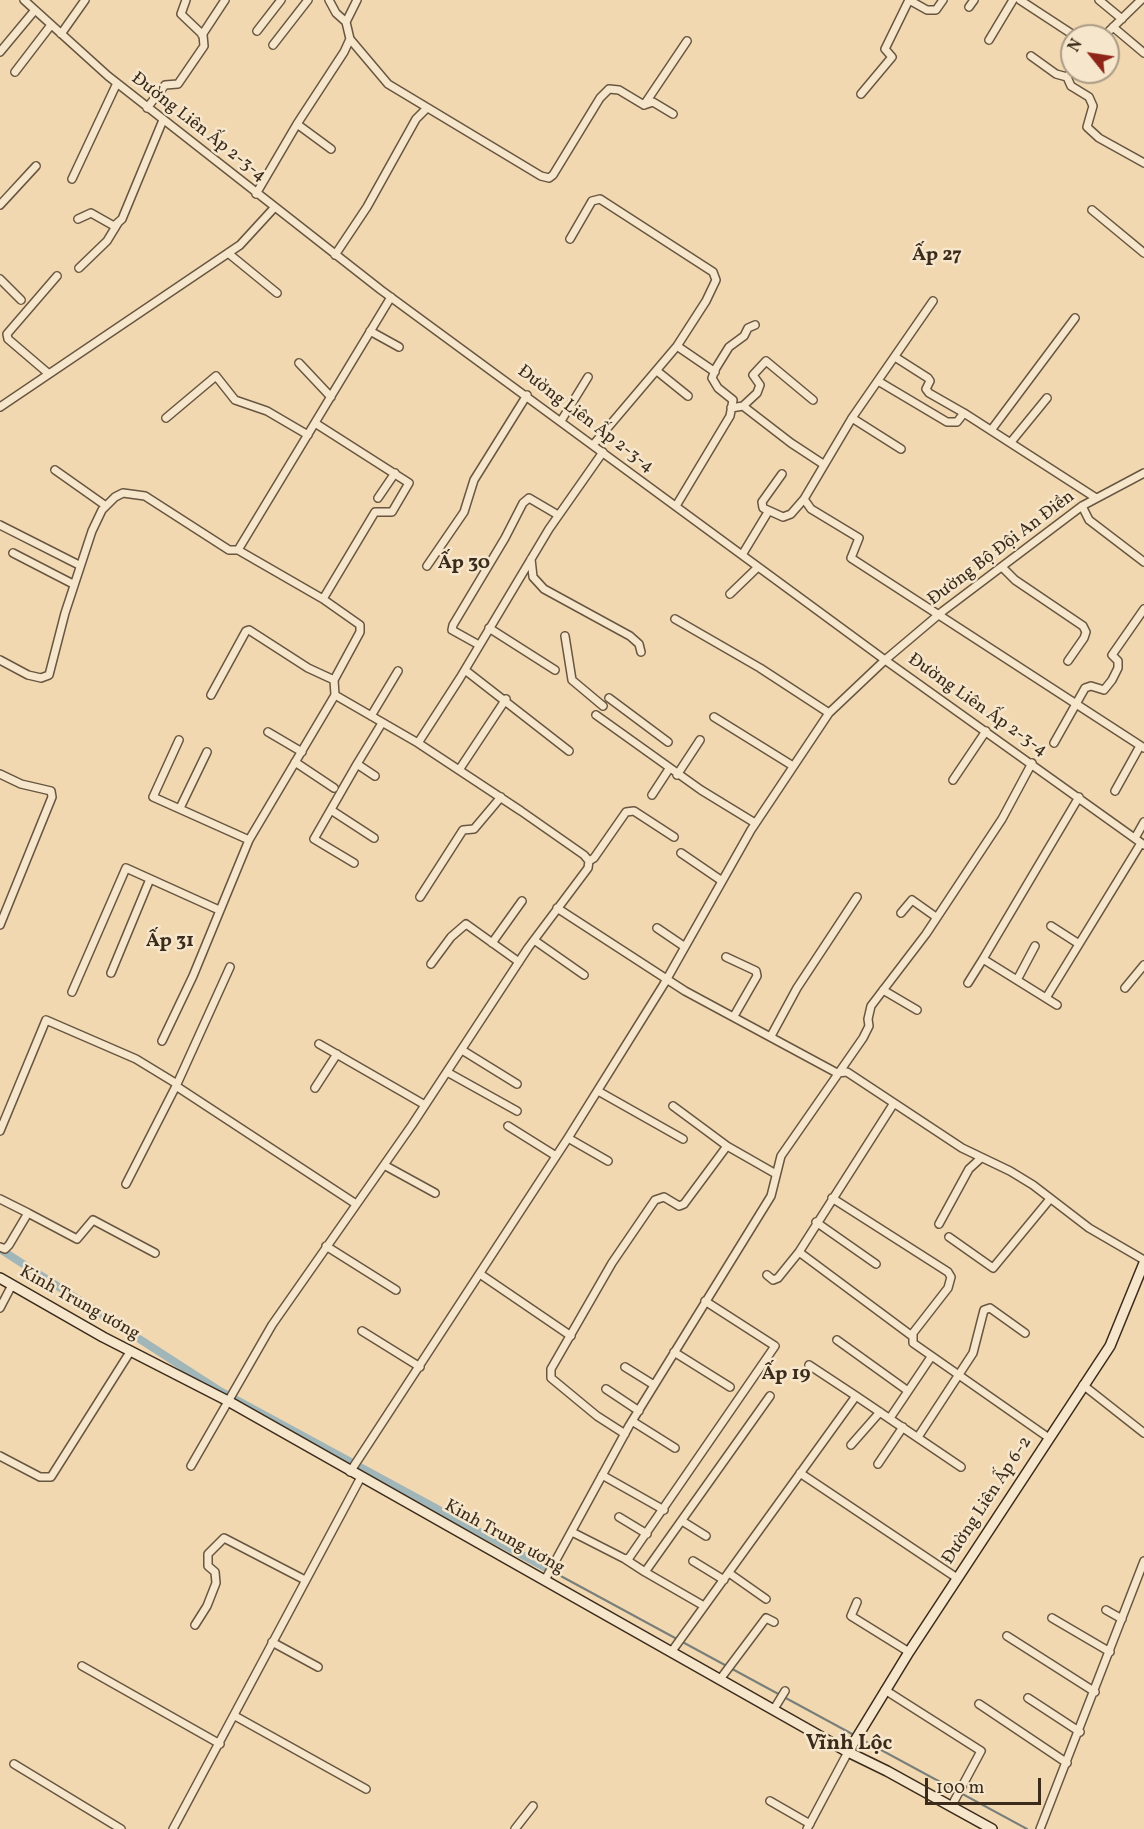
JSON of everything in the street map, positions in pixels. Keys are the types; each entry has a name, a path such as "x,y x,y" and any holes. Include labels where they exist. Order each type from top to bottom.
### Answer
{"street":[{"name":"Đường Liên Ấp 2-3-4","path":"24,0 147,108 335,255 885,660 1140,842"},
{"path":"61,34 85,0"},
{"path":"147,108 165,84 178,84 202,51 204,43 202,35 182,17 181,9 186,0"},
{"path":"202,35 225,0"},
{"path":"257,31 281,0"},
{"path":"273,45 308,0"},
{"path":"329,0 336,13 346,22"},
{"path":"861,94 892,57 885,49 909,0 927,10 936,10 943,0"},
{"path":"969,7 974,0"},
{"path":"989,40 1013,0"},
{"path":"1020,0 1060,26"},
{"path":"1100,0 1122,19"},
{"path":"1116,24 1141,0"},
{"path":"353,2 346,22 350,39 388,84 426,109 541,176 549,178 600,98 609,89 620,90 644,105"},
{"path":"0,52 35,10"},
{"path":"15,72 51,25"},
{"path":"1120,33 1144,53"},
{"path":"256,194 350,39"},
{"path":"644,105 687,41"},
{"path":"1031,56 1060,75"},
{"path":"72,178 117,83"},
{"path":"1070,84 1089,97 1093,106 1086,127 1099,138 1144,164"},
{"path":"644,105 653,102 673,114"},
{"path":"335,255 367,207 416,119 426,109"},
{"path":"79,268 107,241 118,223 133,196 163,120"},
{"path":"297,124 331,149"},
{"path":"0,205 36,166"},
{"path":"570,239 592,201 598,198 713,272 716,280 706,302 677,346 593,445"},
{"path":"0,407 228,253 255,231 274,208"},
{"path":"1092,210 1144,253"},
{"path":"78,219 91,213 108,224 114,226 118,223"},
{"path":"228,253 277,293"},
{"path":"49,374 6,335 57,276"},
{"path":"0,279 21,300"},
{"path":"238,550 391,297"},
{"path":"782,474 762,504 768,512 778,518 785,517 804,499 852,418 933,301"},
{"path":"992,429 1075,318"},
{"path":"676,506 730,416 733,400 718,388 712,378 729,347 743,337 748,328 755,325"},
{"path":"370,331 399,347"},
{"path":"677,346 715,372"},
{"path":"896,357 928,378 930,381 926,389 929,393 992,429 1096,498"},
{"path":"731,408 743,406 759,390 760,385 753,377 765,361 813,400"},
{"path":"299,363 331,397"},
{"path":"657,371 688,396"},
{"path":"166,418 216,376 235,400 267,411 308,435"},
{"path":"561,421 588,377"},
{"path":"878,381 947,422 957,422 964,413"},
{"path":"427,566 464,512 474,480 526,395"},
{"path":"1011,442 1047,398"},
{"path":"743,406 790,443 823,464"},
{"path":"852,418 901,448"},
{"path":"315,423 409,483 407,490 392,512 375,512 323,599"},
{"path":"418,744 531,558 603,452"},
{"path":"55,470 106,506"},
{"path":"378,498 395,473"},
{"name":"Đường Bộ Đội An Điền","path":"354,1468 598,1091 667,978 755,823 829,713 885,660 938,615 1082,506 1144,473"},
{"path":"0,660 28,675 47,677 52,668 73,584 92,531 106,506 123,493 145,496 229,550 238,550 323,599 360,625 360,632 334,680 335,695 249,840 193,976 162,1041"},
{"path":"479,645 452,630 523,503 529,498 558,516"},
{"path":"804,499 812,509 859,538 851,558 1142,747 1115,790"},
{"path":"1082,506 1089,520 1144,562"},
{"path":"742,555 768,512"},
{"path":"0,525 79,565"},
{"path":"13,553 73,584"},
{"path":"531,558 533,577 544,589 630,636 639,644 641,652"},
{"path":"730,594 758,567"},
{"path":"1002,567 1015,580 1083,626 1086,632 1084,638 1068,661"},
{"path":"1054,743 1085,688 1091,686 1104,690 1112,680 1119,668 1118,661 1112,655 1144,609"},
{"path":"675,619 760,668 829,713"},
{"path":"489,628 555,670"},
{"path":"211,695 246,631 249,630 309,668 334,680"},
{"path":"566,636 572,680 603,706"},
{"path":"465,670 506,699 570,751"},
{"path":"370,716 398,671"},
{"path":"190,1466 272,1325 425,1105 534,940 588,868 589,861 585,855 501,797 335,695"},
{"path":"609,698 668,742"},
{"path":"459,770 506,699"},
{"path":"596,715 677,775 755,823"},
{"path":"714,717 793,766"},
{"path":"354,863 314,839 382,723"},
{"path":"953,780 986,731"},
{"path":"268,732 302,752"},
{"path":"179,740 153,797 249,840"},
{"path":"677,775 700,740"},
{"path":"180,808 207,752"},
{"path":"296,762 334,788"},
{"path":"550,1574 632,1421 771,1196 781,1156 869,1026 871,1006 936,917 1002,819 1032,763"},
{"path":"357,764 375,776"},
{"path":"652,795 669,769"},
{"path":"0,774 21,784 51,791 52,797 0,925"},
{"path":"420,897 463,830 474,829 501,797"},
{"path":"968,983 1079,797"},
{"path":"331,810 374,837"},
{"path":"589,861 594,858 626,812 634,811 674,837"},
{"path":"1046,998 1140,842 1144,822"},
{"path":"681,853 722,881"},
{"path":"72,993 126,867 219,910"},
{"path":"111,973 150,879"},
{"path":"771,1036 797,988 857,897"},
{"path":"901,913 911,900 936,917"},
{"path":"492,943 522,901"},
{"path":"557,908 667,978 734,1016 837,1073 847,1072 981,1158 1010,1171 1089,1228 1144,1261"},
{"path":"431,964 466,924 519,962"},
{"path":"1051,927 1079,944"},
{"path":"657,928 685,946"},
{"path":"534,940 584,975"},
{"path":"1017,980 1035,946"},
{"path":"726,957 756,971 757,976 734,1016"},
{"path":"983,959 1058,1005"},
{"path":"1125,988 1144,965"},
{"path":"126,1184 176,1085 230,967"},
{"path":"883,990 917,1010"},
{"path":"0,1131 46,1020 136,1059 356,1204"},
{"path":"319,1044 425,1105"},
{"path":"462,1050 517,1084"},
{"path":"315,1088 337,1054"},
{"path":"447,1072 517,1111"},
{"path":"598,1091 683,1139"},
{"path":"767,1275 773,1280 778,1278 799,1252 894,1103"},
{"path":"673,1106 726,1146 776,1174"},
{"path":"508,1126 556,1156"},
{"path":"568,1138 608,1161"},
{"path":"625,1434 555,1385 551,1378 551,1369 612,1263 655,1200 664,1197 679,1206 684,1204 726,1146"},
{"path":"939,1224 969,1169 981,1158"},
{"path":"384,1165 435,1193"},
{"path":"832,1197 951,1276 948,1288 912,1336 913,1343 957,1376 1049,1438"},
{"path":"0,1199 77,1239 93,1220 155,1253"},
{"path":"949,1237 993,1268 1050,1199"},
{"path":"0,1247 5,1249 9,1245 28,1213"},
{"path":"816,1222 876,1264"},
{"path":"326,1246 396,1290"},
{"path":"799,1252 912,1336"},
{"name":"Đường Liên Ấp 6-2","path":"850,1749 909,1652 1110,1346 1144,1261"},
{"path":"480,1274 571,1336"},
{"name":"Kinh Trung ương","path":"0,1278 130,1352 229,1399 354,1468 361,1477 550,1574 674,1649 724,1675 774,1709 992,1829"},
{"path":"0,1308 12,1285"},
{"path":"625,1559 629,1558 664,1510 775,1346 705,1300"},
{"path":"918,1437 973,1353 982,1314 987,1308 1024,1333"},
{"path":"362,1331 420,1367"},
{"path":"837,1340 908,1391"},
{"path":"0,1456 44,1479 51,1477 130,1352"},
{"path":"674,1352 730,1387"},
{"path":"890,1418 931,1357"},
{"path":"809,1365 961,1467"},
{"path":"625,1367 654,1385"},
{"path":"1083,1386 1144,1432"},
{"path":"606,1389 639,1411"},
{"path":"645,1572 770,1396"},
{"path":"674,1649 856,1396"},
{"path":"850,1445 880,1412"},
{"path":"632,1421 675,1448"},
{"path":"878,1464 903,1426"},
{"path":"800,1473 957,1578"},
{"path":"602,1475 664,1510"},
{"path":"174,1829 361,1477"},
{"path":"619,1517 647,1534"},
{"path":"682,1521 706,1536"},
{"path":"572,1532 625,1559 704,1606"},
{"path":"195,1625 207,1606 216,1583 215,1572 208,1566 208,1554 224,1538 305,1580"},
{"path":"693,1561 724,1580"},
{"path":"1041,1829 1144,1561"},
{"path":"729,1572 766,1599"},
{"path":"857,1602 851,1616 909,1652"},
{"path":"1106,1610 1122,1619"},
{"path":"724,1675 766,1618 774,1622"},
{"path":"1052,1618 1110,1652"},
{"path":"1007,1636 1095,1692"},
{"path":"272,1642 318,1667"},
{"path":"82,1666 220,1744"},
{"path":"885,1690 981,1751 951,1807"},
{"path":"774,1709 785,1691"},
{"path":"1028,1698 1080,1732"},
{"path":"979,1704 1067,1763"},
{"path":"235,1716 366,1789"},
{"path":"770,1801 808,1826 850,1749"},
{"path":"14,1764 121,1829"},
{"path":"515,1829 533,1806"}],"waterway":[{"path":"0,1249 220,1391 546,1568"},
{"path":"546,1568 854,1735"},
{"path":"859,1738 1027,1829"}],"district":[{"name":"Ấp 27","path":"937,256"},
{"name":"Ấp 30","path":"464,564"},
{"name":"Ấp 31","path":"170,942"},
{"name":"Ấp 19","path":"786,1375"},
{"name":"Vĩnh Lộc","path":"849,1745"}]}
